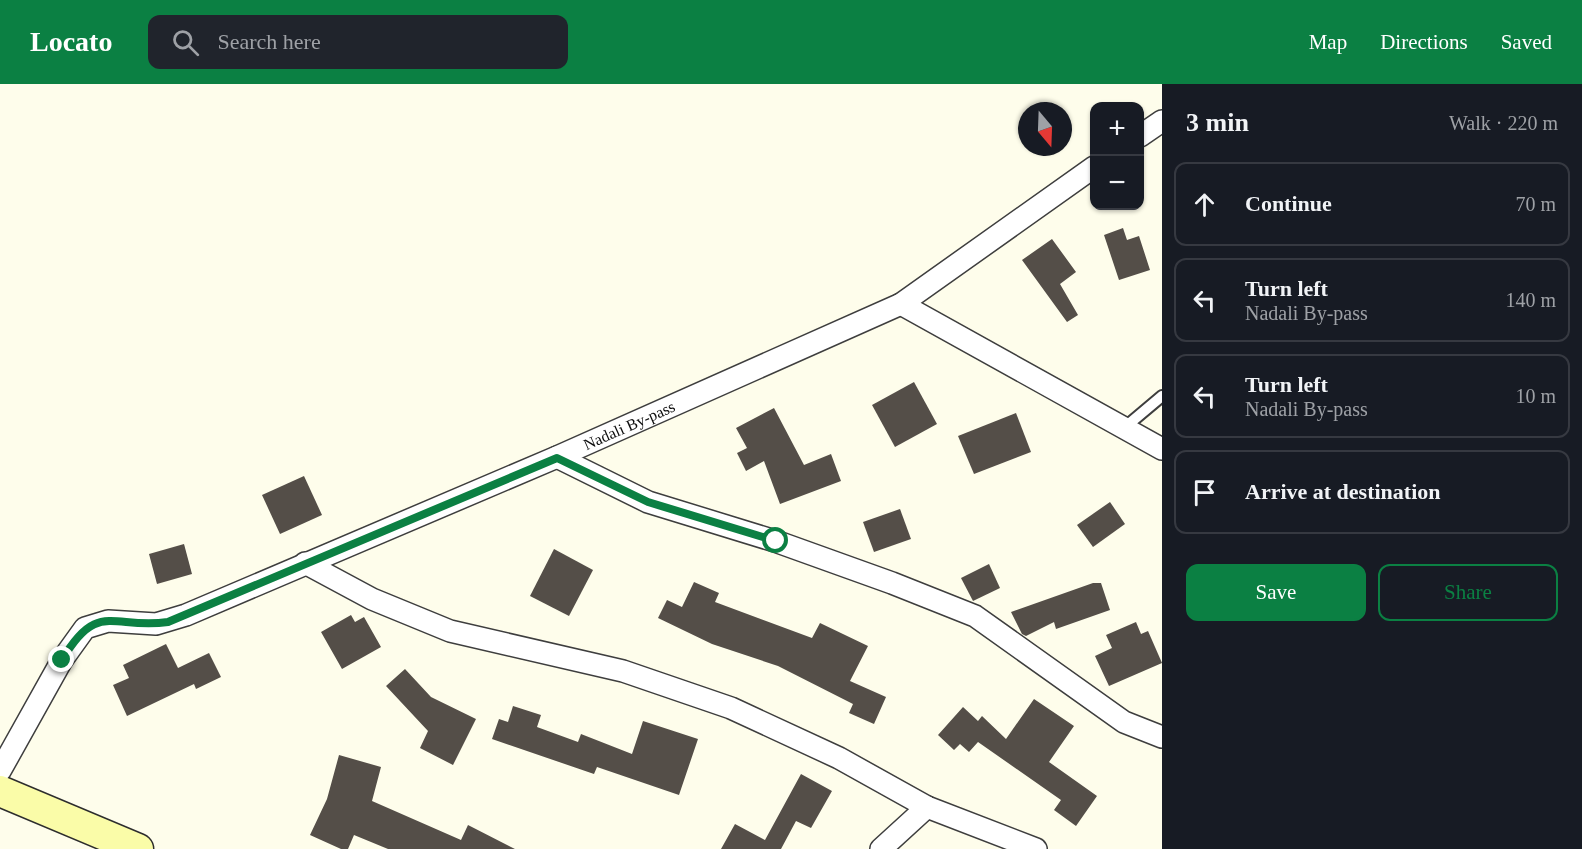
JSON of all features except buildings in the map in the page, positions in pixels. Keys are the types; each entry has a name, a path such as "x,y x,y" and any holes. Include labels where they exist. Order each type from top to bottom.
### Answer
{"main road":[{"path":"0,791 138,849"}],"street":[{"path":"1144,133 1162,121"},
{"name":"Nadali By-pass","path":"0,771 67,651 85,628 108,621 168,622 557,458 901,304 1090,171"},
{"path":"901,304 1162,449"},
{"path":"557,458 648,502 776,541 892,582 975,616 1124,722 1162,737"},
{"path":"305,563 372,599 450,631 623,671 731,708 839,758 927,807 1036,849"},
{"path":"880,849 927,807"}],"lane":[{"path":"1124,428 1162,396"}],"route":[{"path":"62,660 72,643 85,628 108,621 156,624 168,622 557,458 648,502 776,541"}]}
